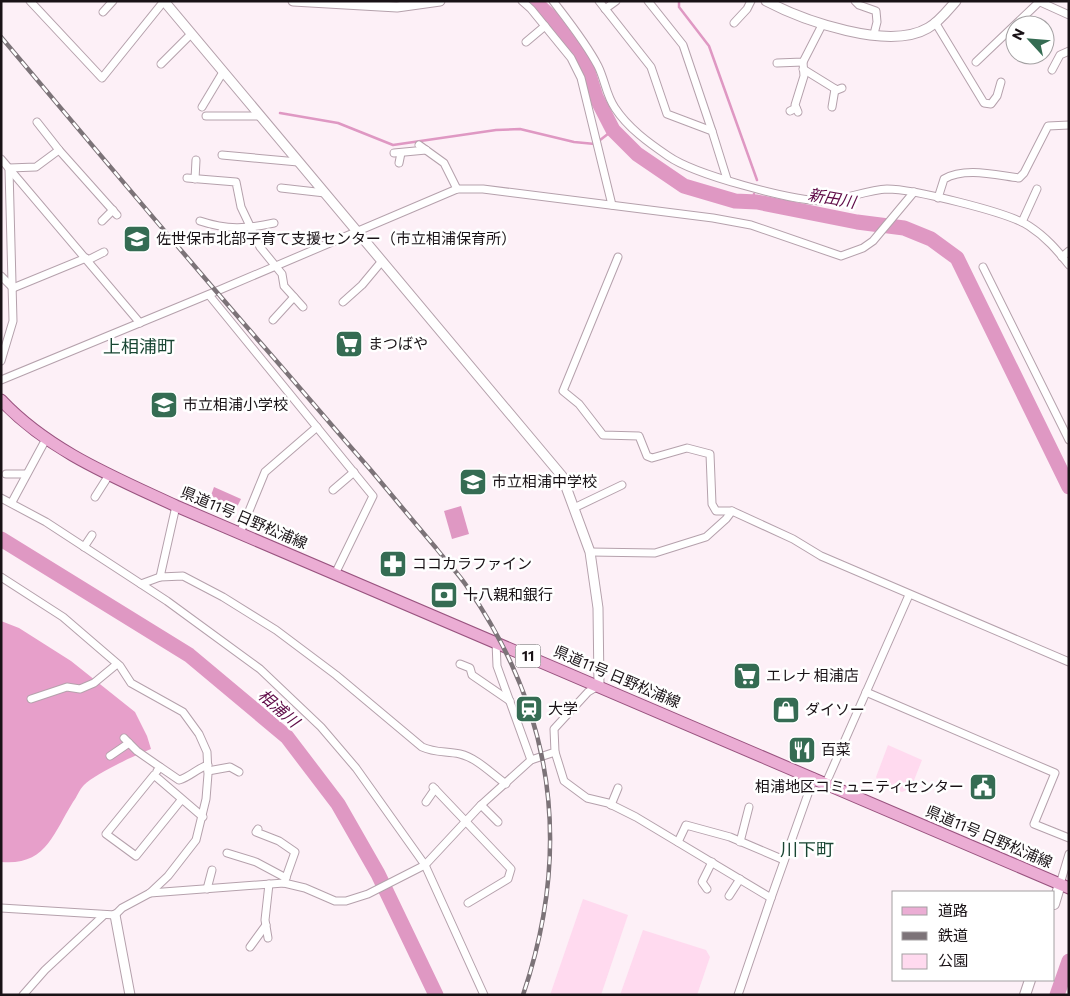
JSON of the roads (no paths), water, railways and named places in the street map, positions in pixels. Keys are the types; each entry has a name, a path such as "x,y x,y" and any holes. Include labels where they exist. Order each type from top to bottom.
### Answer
{"main road":[{"name":"県道11号 日野松浦線","path":"1,400 46,439 109,475 176,506 814,777 1064,886"},
{"path":"1055,902 1064,886"},
{"path":"1025,995 1030,981"}],"street":[{"path":"30,1 102,78 164,1 545,455 562,476 590,552 599,614 599,686 588,692 554,728 556,752 564,781 587,798 611,805 678,842 771,898"},
{"path":"104,12 113,1"},
{"path":"293,1 397,7 440,1"},
{"path":"522,1 571,58 581,78 612,205"},
{"path":"553,1 599,68 606,92 615,109 632,128 669,157 688,168 782,194 824,201 887,189 914,192 938,198 1003,215 1022,222 1050,241 1069,265"},
{"path":"599,1 651,67 667,114 712,131"},
{"path":"606,9 616,1"},
{"path":"648,1 683,45 727,180"},
{"path":"734,23 747,9 751,1"},
{"path":"766,1 795,16 822,25 898,38 922,31 935,22 956,1"},
{"path":"855,1 866,8 876,11 877,22 874,34"},
{"path":"866,8 873,1"},
{"path":"976,62 1038,2 1069,15"},
{"path":"935,22 984,103 991,104 997,96 1001,82"},
{"path":"795,110 804,76 803,65 822,25"},
{"path":"526,42 545,26"},
{"path":"161,64 191,34"},
{"path":"1052,70 1060,54 1069,51"},
{"path":"777,63 803,65 838,88 832,107"},
{"path":"202,107 223,72"},
{"path":"206,116 260,116"},
{"path":"37,122 59,150 115,213 102,220"},
{"path":"938,198 944,179 953,174 971,173 1019,178 1024,173 1048,126 1069,125"},
{"path":"419,144 444,163 456,188"},
{"path":"9,168 36,167 59,150"},
{"path":"399,163 398,153 426,150"},
{"path":"222,155 298,162"},
{"path":"1,159 140,323"},
{"path":"195,179 196,160"},
{"path":"1,361 13,321 9,168"},
{"path":"186,178 236,182 241,207 260,248 282,274 284,286 303,307"},
{"path":"281,188 325,193"},
{"path":"1,380 209,295 456,188 484,189 612,205 751,225 841,256 863,248 873,241 914,192"},
{"path":"1022,222 1037,189"},
{"path":"202,220 221,228 251,228 274,223"},
{"path":"1062,257 1069,251"},
{"path":"13,288 104,252"},
{"path":"618,257 563,391 579,404 603,435 639,436 647,456 652,458 686,448 710,454 712,504 716,511 732,510 793,539 821,556 1069,662"},
{"path":"343,302 362,285 382,261"},
{"path":"983,267 1069,440"},
{"path":"1,276 13,288"},
{"path":"209,295 372,496 335,574"},
{"path":"273,320 294,297"},
{"path":"240,533 265,472 317,427"},
{"path":"12,502 46,439"},
{"path":"333,490 354,472"},
{"path":"6,474 26,474"},
{"path":"95,497 109,475"},
{"path":"574,508 622,485"},
{"path":"1,498 12,502 141,584 260,669 321,727 361,776 422,866 484,995"},
{"path":"160,577 176,506"},
{"path":"590,552 655,552 706,537 726,519 732,510"},
{"path":"84,547 92,535"},
{"path":"141,584 160,577 182,576 223,597 276,630 336,675 422,747 434,753 461,754 468,757 506,784"},
{"path":"1,577 63,617 117,664 130,683 182,712 199,734 207,752 208,768 203,817 196,840 185,856 150,894"},
{"path":"826,783 909,595"},
{"path":"496,642 497,666 531,760"},
{"path":"31,699 67,687 80,690 94,682 117,664"},
{"path":"460,664 470,668 472,675 510,701"},
{"path":"866,692 1055,773 1034,824 1069,838"},
{"path":"110,756 126,741 179,780 188,778 196,769 229,764 239,772"},
{"path":"227,853 256,862 285,881 335,901 346,901 368,894 422,866 481,805 531,760 556,752"},
{"path":"160,767 106,834 136,856 182,799"},
{"path":"154,775 203,817"},
{"path":"738,995 814,777"},
{"path":"426,802 434,788 511,869 508,879 468,903"},
{"path":"611,805 618,788"},
{"path":"481,805 498,822"},
{"path":"740,842 749,807"},
{"path":"678,842 686,825 730,837 784,860"},
{"path":"258,829 256,832 279,841 294,852 285,881"},
{"path":"1064,886 1069,854"},
{"path":"707,889 702,882 712,862"},
{"path":"207,888 212,870"},
{"path":"729,896 740,880"},
{"path":"1,908 115,915 122,908 150,894 285,881"},
{"path":"268,938 266,924 269,884"},
{"path":"23,995 45,970 104,915"},
{"path":"115,915 130,995"},
{"path":"250,948 266,924"}],"waterway":[{"name":"新田川","path":"534,1 551,17 586,65 596,97 613,130 637,154 684,186 735,201 757,202 857,222 904,228 931,239 957,258 1069,487"},
{"path":"679,1 679,7 709,46 757,180"},
{"path":"280,113 338,123 393,145 496,130 520,129 574,142 595,144 613,130"},
{"name":"新田川","path":"752,202 754,194"},
{"name":"相浦川","path":"1,539 189,655 287,737 338,804 378,874 436,995"},
{"name":"新田川","path":"1057,995 1069,961"}],"railway":[{"path":"1,37 457,573 497,636 520,684 537,734 546,784 550,836 547,888 538,941 523,995"}],"place":[{"name":"佐世保市北部子育て支援センター（市立相浦保育所）","path":"137,239"},
{"name":"まつばや","path":"349,344"},
{"name":"市立相浦小学校","path":"164,405"},
{"name":"市立相浦中学校","path":"473,482"},
{"name":"ココカラファイン","path":"393,564"},
{"name":"十八親和銀行","path":"444,595"},
{"name":"エレナ 相浦店","path":"747,676"},
{"name":"大学","path":"529,709"},
{"name":"ダイソー","path":"786,710"},
{"name":"百菜","path":"802,750"},
{"name":"相浦地区コミュニティセンター","path":"983,787"}],"district":[{"name":"上相浦町","path":"139,347"},
{"name":"川下町","path":"807,850"}]}
